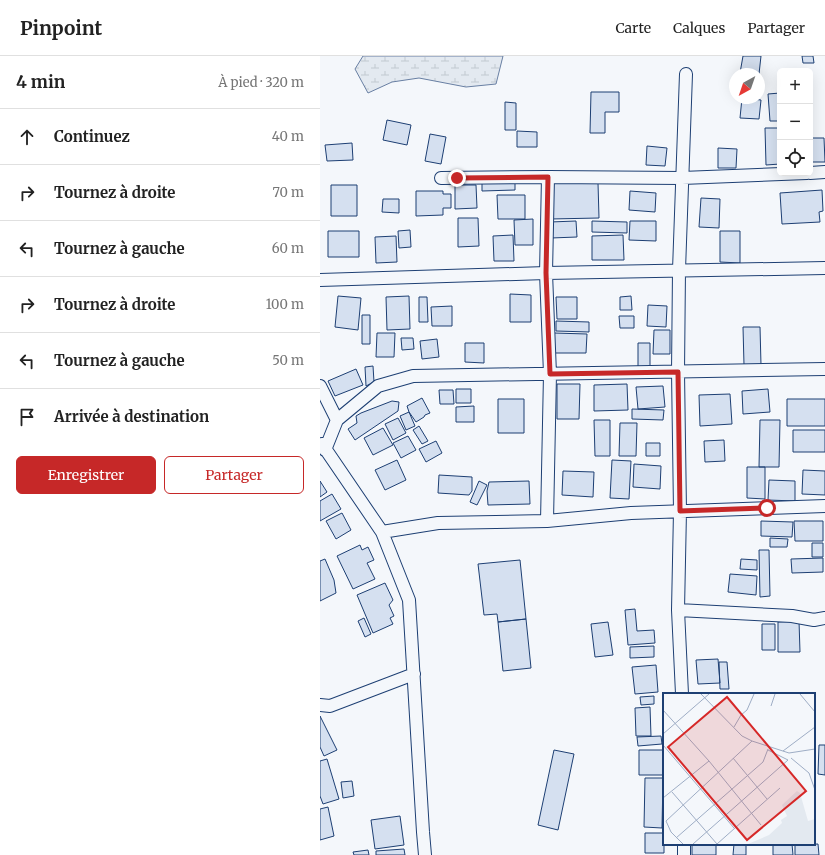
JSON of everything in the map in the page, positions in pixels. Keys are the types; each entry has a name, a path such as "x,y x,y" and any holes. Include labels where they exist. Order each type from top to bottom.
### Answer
{"street":[{"path":"682,693 678,610 680,511 678,372 679,270 686,74"},
{"path":"813,173 825,172"},
{"path":"442,178 682,178 777,174"},
{"path":"547,521 550,374 546,273 548,177"},
{"path":"320,280 546,273 825,268"},
{"path":"425,855 409,600 382,532 322,445 337,420 378,386 413,376 825,369"},
{"path":"320,386 337,420"},
{"path":"382,532 438,523 547,521 631,513 825,506"},
{"path":"678,610 792,616 814,620 825,618"},
{"path":"320,706 330,706 414,674"}],"green space":[{"path":"363,56 503,56 496,84 466,87 419,78 392,82 368,93 355,69"}],"building":[{"path":"743,56 761,56 760,68 741,68"},
{"path":"802,56 813,56 814,63 803,63"},
{"path":"591,92 619,92 619,112 605,112 605,133 590,133"},
{"path":"777,93 777,121 770,121 768,94"},
{"path":"505,102 516,103 516,130 505,130"},
{"path":"741,104 761,104 759,119 740,118"},
{"path":"387,120 411,125 407,145 383,140"},
{"path":"765,128 777,128 777,164 766,165"},
{"path":"517,131 537,132 537,147 517,147"},
{"path":"430,134 446,137 441,164 425,161"},
{"path":"813,138 824,138 825,162 813,162"},
{"path":"352,143 353,160 327,161 325,145"},
{"path":"647,146 667,148 665,166 646,165"},
{"path":"718,148 737,149 736,168 718,168"},
{"path":"515,180 515,190 482,191 482,181"},
{"path":"549,183 598,183 599,218 550,219"},
{"path":"331,185 357,185 357,216 331,216"},
{"path":"455,185 476,185 477,208 455,209"},
{"path":"822,190 823,211 819,212 820,222 782,224 780,193"},
{"path":"416,191 443,191 443,194 451,194 451,208 443,208 443,215 416,216"},
{"path":"630,191 656,193 655,212 629,210"},
{"path":"497,195 525,195 525,219 498,219"},
{"path":"701,198 720,199 719,228 699,227"},
{"path":"383,199 399,199 399,213 382,212"},
{"path":"458,218 478,218 479,246 458,247"},
{"path":"533,219 533,245 515,245 514,220"},
{"path":"576,221 577,237 551,238 550,222"},
{"path":"592,221 627,222 627,233 592,232"},
{"path":"630,221 656,221 656,241 629,240"},
{"path":"410,230 411,247 399,248 398,231"},
{"path":"328,231 359,231 359,257 328,257"},
{"path":"720,231 740,231 740,263 720,262"},
{"path":"513,235 514,261 494,261 493,236"},
{"path":"623,235 624,260 592,260 592,236"},
{"path":"396,236 397,262 376,263 375,237"},
{"path":"510,294 531,295 531,322 510,322"},
{"path":"338,296 361,298 358,330 335,327"},
{"path":"409,296 410,329 387,330 386,297"},
{"path":"631,296 632,310 620,310 620,297"},
{"path":"419,297 427,297 428,322 419,322"},
{"path":"556,297 577,297 577,319 557,319"},
{"path":"648,305 667,306 666,327 647,326"},
{"path":"452,306 452,326 432,326 431,307"},
{"path":"362,315 370,315 370,344 362,344"},
{"path":"619,316 634,316 634,328 620,328"},
{"path":"556,321 589,322 589,332 556,331"},
{"path":"743,327 760,327 761,365 744,365"},
{"path":"654,330 670,330 670,354 653,354"},
{"path":"377,333 395,333 394,357 376,357"},
{"path":"554,333 587,334 586,353 554,353"},
{"path":"401,338 413,338 414,349 402,350"},
{"path":"437,339 439,357 422,359 420,341"},
{"path":"465,343 484,343 484,363 465,362"},
{"path":"638,343 650,343 650,367 638,367"},
{"path":"373,366 374,382 366,386 365,367"},
{"path":"356,369 363,385 335,396 328,381"},
{"path":"557,384 580,384 579,419 557,419"},
{"path":"627,384 628,410 594,411 594,385"},
{"path":"663,386 665,407 638,409 636,387"},
{"path":"456,389 471,389 471,403 456,403"},
{"path":"768,389 770,412 743,414 742,391"},
{"path":"439,390 453,390 454,404 440,404"},
{"path":"730,394 732,424 700,426 699,395"},
{"path":"422,398 430,413 416,422 407,406"},
{"path":"498,399 524,399 524,433 498,433"},
{"path":"787,399 825,399 825,426 787,426"},
{"path":"392,401 399,402 398,411 355,440 348,429 357,423 356,416"},
{"path":"474,406 474,422 456,422 456,407"},
{"path":"632,409 664,410 663,420 632,419"},
{"path":"409,412 415,426 406,430 400,416"},
{"path":"398,418 406,433 393,440 385,424"},
{"path":"594,420 610,420 610,456 595,456"},
{"path":"760,420 780,420 779,467 759,467"},
{"path":"620,423 637,423 636,456 619,456"},
{"path":"419,426 428,441 422,444 413,430"},
{"path":"383,428 393,445 373,455 364,438"},
{"path":"793,430 825,430 825,452 793,452"},
{"path":"408,436 416,450 401,458 393,443"},
{"path":"724,440 725,461 705,462 704,441"},
{"path":"436,441 442,453 426,462 419,449"},
{"path":"646,443 660,443 660,456 646,456"},
{"path":"397,460 406,480 385,490 375,470"},
{"path":"612,460 631,461 629,499 610,498"},
{"path":"634,464 661,466 660,489 633,487"},
{"path":"747,467 765,467 765,499 747,498"},
{"path":"803,470 825,471 825,495 802,494"},
{"path":"563,471 594,472 593,497 562,495"},
{"path":"439,475 472,477 472,491 469,495 438,493"},
{"path":"769,480 795,481 795,501 768,500"},
{"path":"320,481 327,492 320,497"},
{"path":"479,481 487,485 477,505 470,502"},
{"path":"529,481 530,504 488,505 487,491 489,482"},
{"path":"332,494 341,509 320,521 320,501"},
{"path":"342,513 351,530 336,539 326,521"},
{"path":"761,521 793,522 792,537 761,536"},
{"path":"794,521 823,521 823,541 795,541"},
{"path":"770,538 788,539 787,547 770,547"},
{"path":"812,543 823,543 823,557 812,557"},
{"path":"360,545 362,550 368,547 374,560 367,563 375,579 353,589 337,556"},
{"path":"759,550 769,550 770,596 760,597"},
{"path":"823,558 823,572 792,573 791,559"},
{"path":"325,559 334,580 336,593 320,601 320,561"},
{"path":"741,559 757,560 757,570 740,569"},
{"path":"520,560 526,619 498,622 497,614 484,615 478,564"},
{"path":"730,574 757,576 756,595 728,592"},
{"path":"385,583 393,600 389,605 394,616 390,618 393,624 373,633 357,595"},
{"path":"635,609 637,631 654,630 655,643 628,645 625,610"},
{"path":"364,618 371,634 365,637 358,621"},
{"path":"526,619 531,668 503,671 498,622"},
{"path":"799,621 800,652 778,652 778,622"},
{"path":"608,622 613,655 595,657 591,624"},
{"path":"762,624 775,624 775,650 762,650"},
{"path":"654,646 654,657 630,658 630,647"},
{"path":"718,659 720,683 698,684 696,660"},
{"path":"719,662 727,662 729,689 720,689"},
{"path":"656,665 658,692 635,694 632,667"},
{"path":"654,696 654,704 641,705 640,697"},
{"path":"650,707 651,736 636,736 635,708"},
{"path":"320,716 337,750 324,756 320,747"},
{"path":"661,736 662,744 638,746 637,737"},
{"path":"819,745 825,745 825,775 818,774"},
{"path":"554,750 574,754 558,830 538,825"},
{"path":"639,750 663,750 663,775 639,775"},
{"path":"327,759 339,799 323,804 320,796 320,761"},
{"path":"645,778 663,778 662,828 644,827"},
{"path":"352,781 354,796 343,798 341,782"},
{"path":"328,807 334,836 320,840 320,809"},
{"path":"400,816 404,845 375,849 371,820"},
{"path":"645,833 663,833 664,853 645,853"},
{"path":"818,844 819,855 795,855 795,845"},
{"path":"692,845 716,845 716,855 692,855"},
{"path":"734,845 746,845 746,855 733,855"},
{"path":"773,845 792,845 793,855 773,855"},
{"path":"404,849 405,855 376,855 376,851"},
{"path":"368,850 369,855 354,855 353,852"}],"route":[{"path":"457,178 548,177 546,273 550,374 678,372 680,511 767,508"}]}
